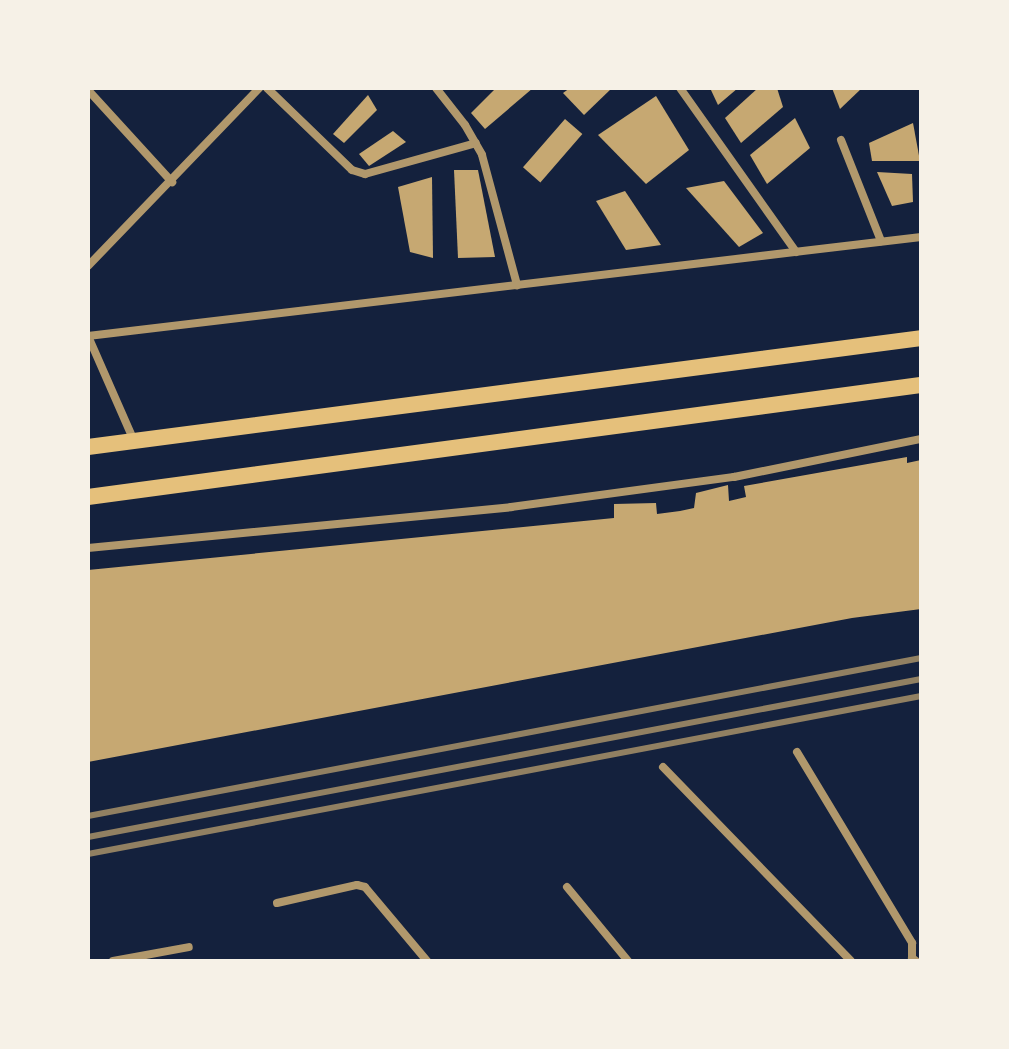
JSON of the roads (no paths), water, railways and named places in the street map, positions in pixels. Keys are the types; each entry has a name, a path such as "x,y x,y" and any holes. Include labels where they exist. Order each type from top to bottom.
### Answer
{"main road":[{"path":"88,447 921,338"},
{"path":"88,497 921,385"}],"street":[{"path":"88,266 259,88"},
{"path":"267,88 352,170 365,174 476,143"},
{"path":"436,88 476,143 489,177 517,285"},
{"path":"680,88 796,252"},
{"path":"88,90 172,182"},
{"path":"841,140 881,241"},
{"path":"134,441 88,336 921,237"},
{"path":"88,548 511,507 734,477 921,439"},
{"path":"797,752 912,943 912,960"},
{"path":"663,767 851,961"},
{"path":"277,903 357,885 365,887 427,961"},
{"path":"567,887 628,961"},
{"path":"113,961 189,947"}],"railway":[{"path":"88,816 921,658"},
{"path":"88,837 921,679"},
{"path":"88,854 921,696"}]}
